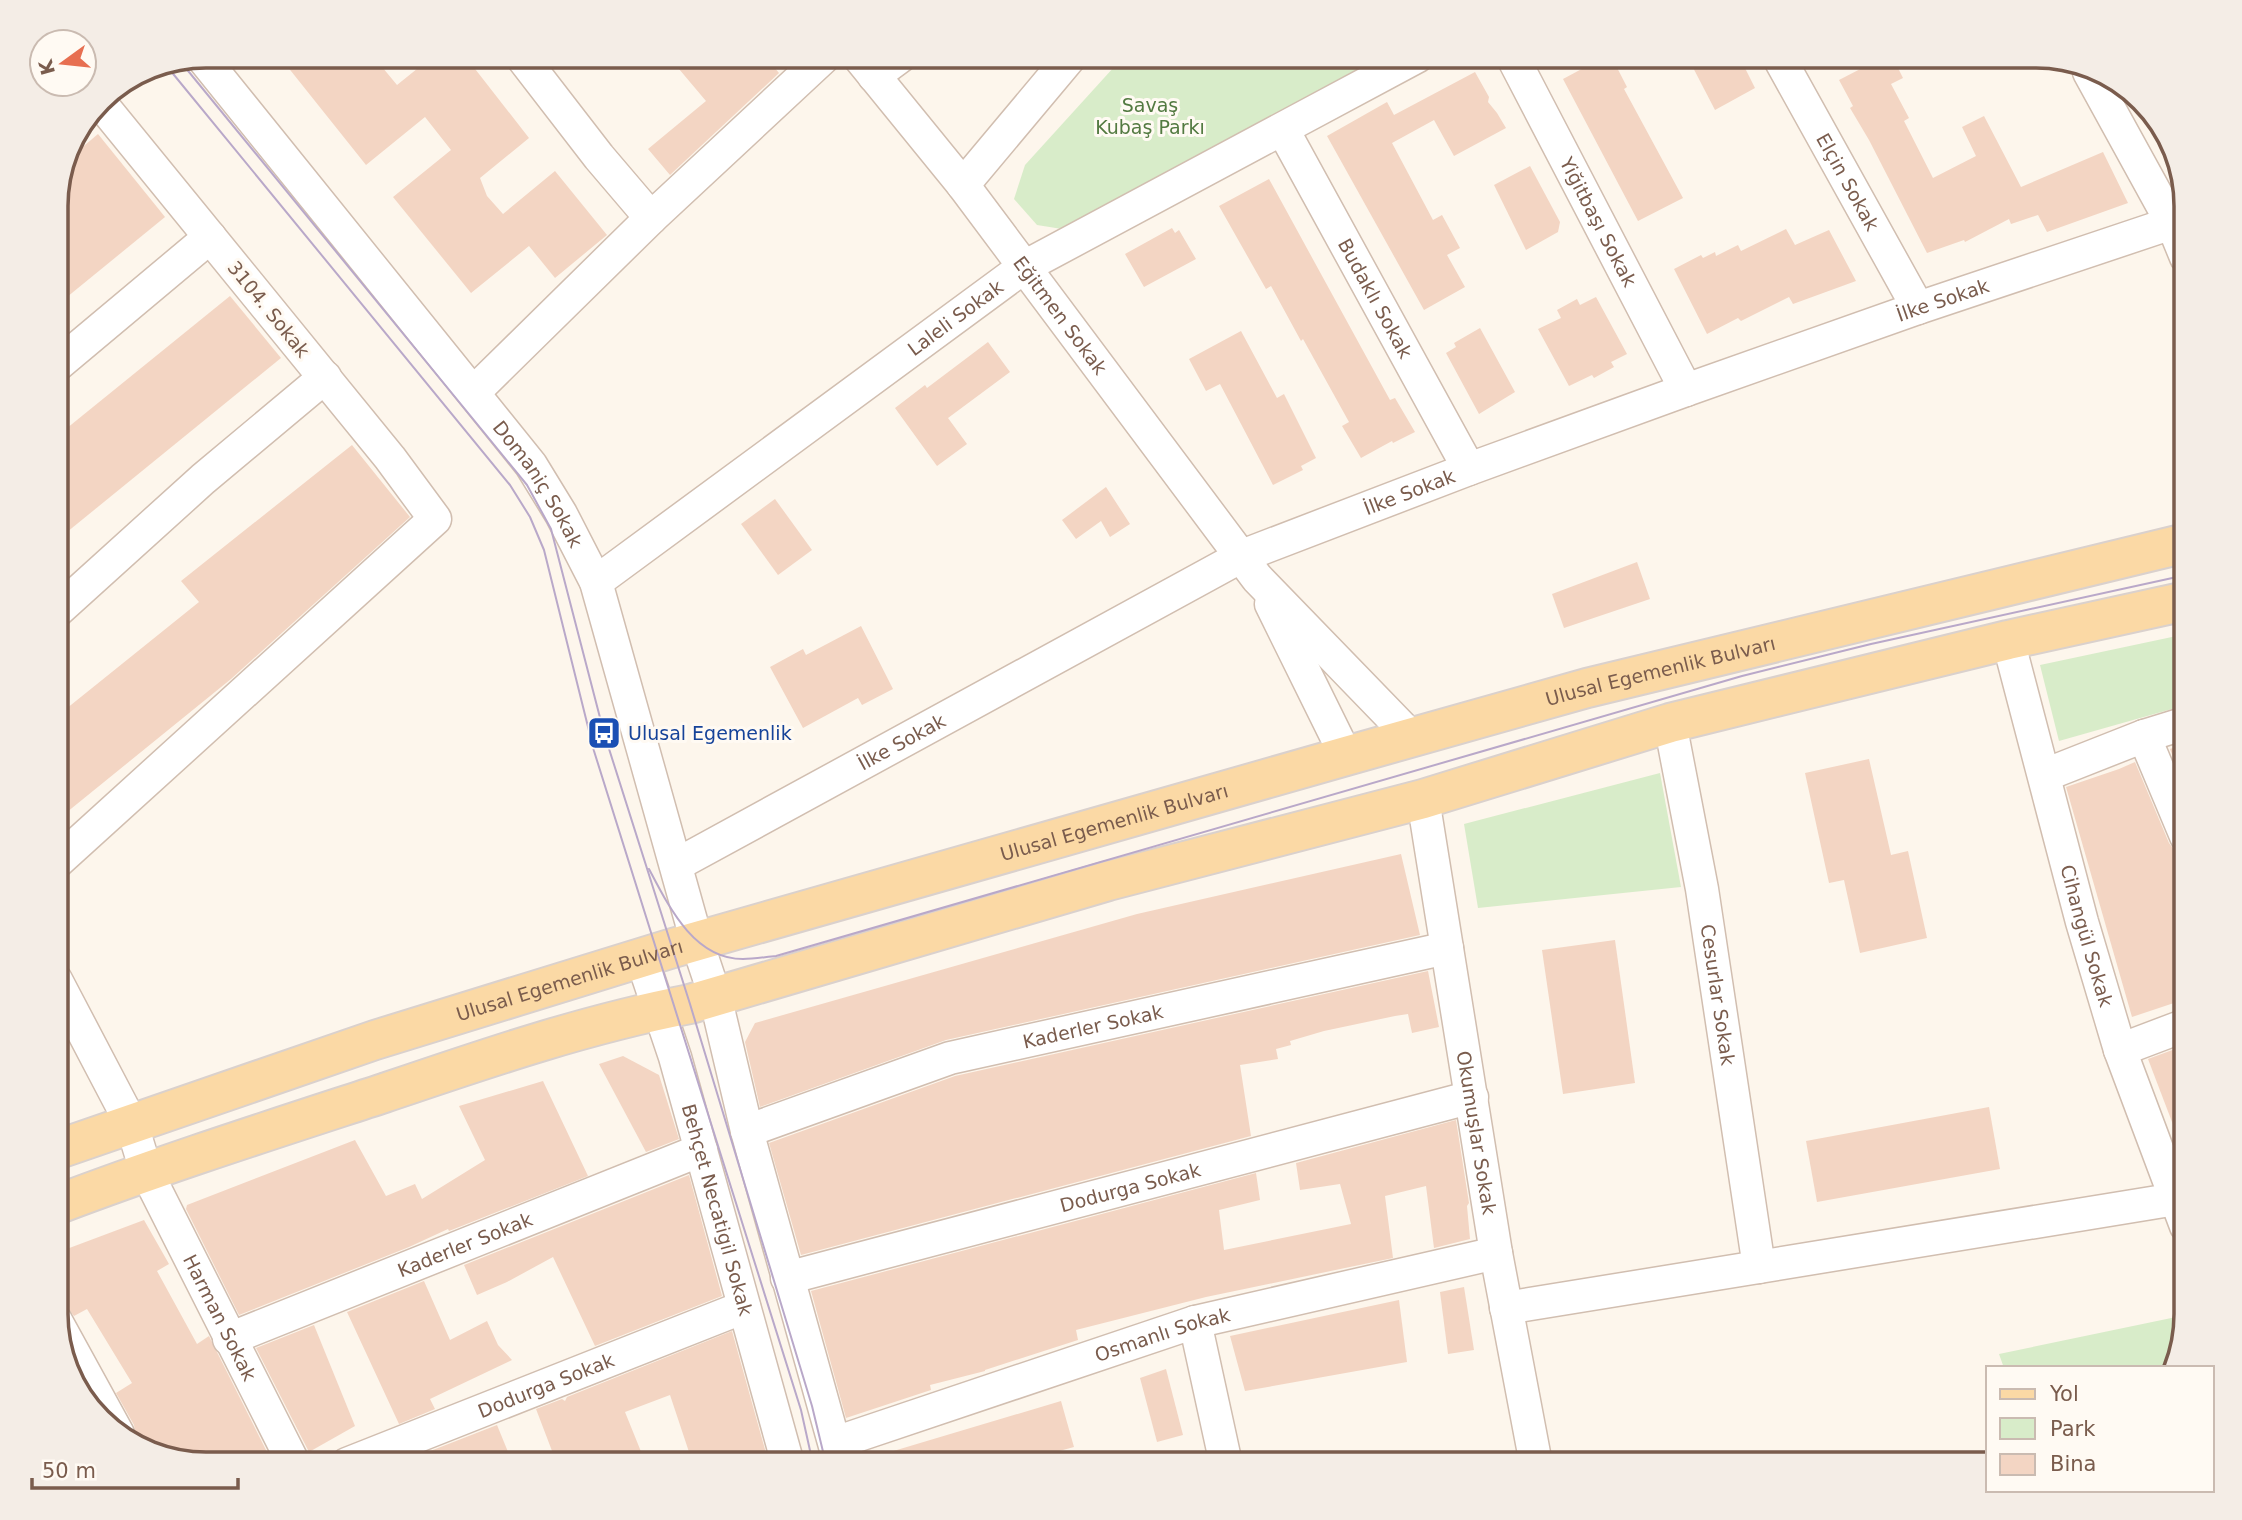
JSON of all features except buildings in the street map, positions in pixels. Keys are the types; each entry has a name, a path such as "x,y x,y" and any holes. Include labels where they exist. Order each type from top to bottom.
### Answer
{"main road":[{"name":"Ulusal Egemenlik Bulvarı","path":"69,1146 375,1040 642,958 1346,756 1587,688 2174,546"},
{"path":"69,1200 146,1171 507,1052 715,996 1108,881 1423,799 1670,723 2008,640 2174,604"}],"street":[{"name":"Domaniç Sokak","path":"211,68 531,465 561,514 596,582 697,942 715,996 747,1132 838,1452"},
{"path":"530,68 599,158 651,218"},
{"path":"474,392 651,218 812,68"},
{"name":"Eğitmen Sokak","path":"868,68 963,185 1250,567 1412,738"},
{"path":"963,185 1061,68"},
{"name":"Laleli Sokak","path":"596,582 1024,267 1396,68"},
{"name":"Yiğitbaşı Sokak","path":"1518,68 1686,390"},
{"name":"Elçin Sokak","path":"1785,68 1918,308"},
{"path":"2095,82 2174,212"},
{"name":"3104. Sokak","path":"69,851 435,519 410,482 107,111"},
{"name":"Budaklı Sokak","path":"1283,130 1469,469"},
{"name":"İlke Sokak","path":"676,865 1250,567 1469,469 1918,308 2174,222"},
{"path":"69,355 210,237"},
{"path":"69,600 203,479 325,377"},
{"name":"Eğitmen Sokak","path":"1250,567 1346,756"},
{"name":"Cihangül Sokak","path":"2008,640 2082,922 2120,1050 2174,1194"},
{"name":"Cesurlar Sokak","path":"1670,723 1702,889 1759,1267"},
{"path":"2045,775 2174,727"},
{"path":"2144,736 2174,807"},
{"name":"Okumuşlar Sokak","path":"1423,799 1496,1253 1534,1452"},
{"name":"Kaderler Sokak","path":"747,1132 950,1058 1447,948"},
{"name":"Behçet Necatigil Sokak","path":"642,958 660,1009 701,1150 744,1307 778,1452"},
{"name":"Harman Sokak","path":"69,1005 132,1125 146,1171 288,1452"},
{"path":"2120,1050 2174,1030"},
{"name":"Dodurga Sokak","path":"787,1278 1472,1097"},
{"name":"Kaderler Sokak","path":"229,1339 701,1150"},
{"path":"1506,1308 1759,1267 2174,1214"},
{"name":"Osmanlı Sokak","path":"841,1452 1195,1322 1496,1253"},
{"name":"Dodurga Sokak","path":"377,1452 744,1307"},
{"path":"1195,1322 1223,1452"},
{"path":"76,1357 100,1401"}],"green space":[{"name":"Savaş Kubaş Parkı","path":"1113,68 1364,68 1062,229 1037,225 1014,199 1025,165"},
{"path":"2174,637 2174,708 2059,741 2040,665"},
{"path":"1660,773 1681,887 1478,908 1464,824"},
{"path":"2174,1318 2173,1331 2163,1366 2003,1366 1999,1354"}],"tram line":[{"path":"187,69 527,485 551,529 604,733 690,1004 812,1406 823,1452"},
{"path":"172,73 510,485 530,517 544,550 594,751 801,1410 810,1452"},
{"path":"649,869 685,928 710,950 726,957 743,959 776,956 1742,676 1871,644 2174,578"}],"place":[{"name":"Ulusal Egemenlik","path":"604,733"}]}
